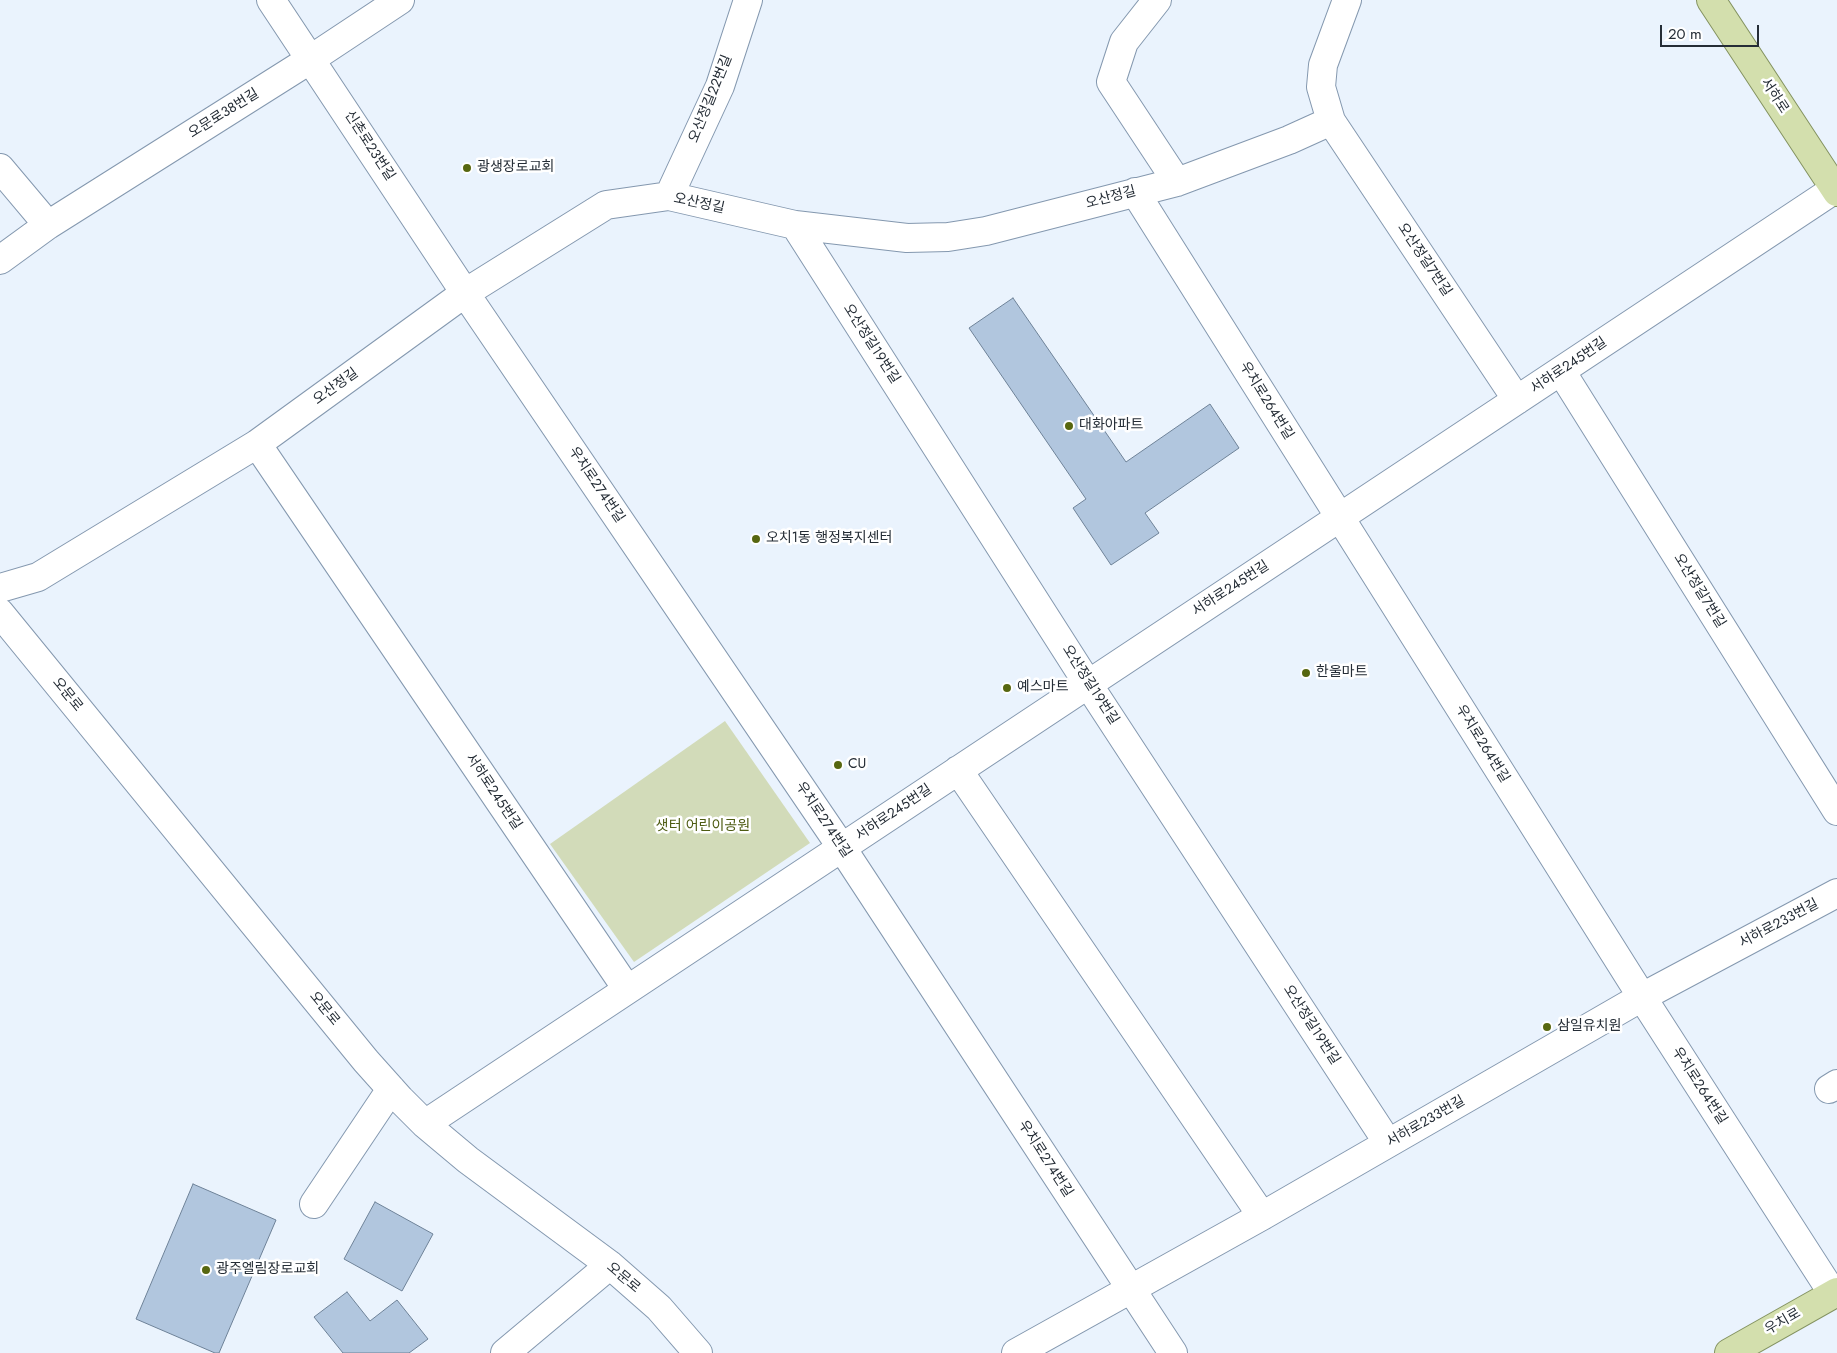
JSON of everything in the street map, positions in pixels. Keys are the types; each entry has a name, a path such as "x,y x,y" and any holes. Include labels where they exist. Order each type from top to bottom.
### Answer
{"main road":[{"name":"서하로","path":"1711,0 1836,191"},
{"name":"우치로","path":"1729,1353 1835,1293"}],"street":[{"name":"신촌로23번길","path":"271,0 465,293"},
{"name":"오문로38번길","path":"0,260 48,225 311,59 400,0"},
{"name":"오산정길22번길","path":"669,196 720,86 748,0"},
{"path":"1157,0 1124,42 1111,82 1177,182"},
{"path":"1332,121 1321,87 1323,65 1348,0"},
{"name":"오산정길","path":"0,588 38,577 257,444 465,293 606,205 669,196 795,225 907,238 948,237 986,231 1177,182 1289,140 1332,121"},
{"name":"오산정길7번길","path":"1332,121 1517,400"},
{"path":"0,168 48,225"},
{"name":"서하로245번길","path":"425,1124 1517,400 1836,191"},
{"name":"우치로264번길","path":"1135,192 1642,997 1835,1293"},
{"name":"오산정길19번길","path":"795,225 1088,684 1388,1143"},
{"name":"우치로274번길","path":"465,293 842,848 1173,1353"},
{"name":"오산정길7번길","path":"1561,371 1837,811"},
{"name":"서하로245번길","path":"257,444 627,989"},
{"name":"오문로","path":"0,613 391,1089 425,1124 538,1214 610,1265 659,1308 698,1353"},
{"path":"958,770 1262,1216"},
{"name":"서하로233번길","path":"1016,1353 1262,1216 1642,997 1837,893"},
{"path":"314,1204 391,1089"},
{"path":"505,1353 610,1265"}],"green space":[{"name":"샛터 어린이공원","path":"725,721 810,843 634,962 550,844"}],"building":[{"name":"대화아파트","path":"1013,298 1126,462 1210,404 1239,448 1145,513 1159,533 1111,565 1073,508 1086,499 969,328"},
{"name":"광주엘림장로교회","path":"193,1184 276,1220 219,1353 215,1353 136,1319"},
{"name":"광주엘림장로교회","path":"375,1202 433,1234 402,1291 344,1259"},
{"name":"광주엘림장로교회","path":"347,1292 370,1321 397,1300 428,1339 409,1353 343,1353 314,1317"}],"place":[{"name":"광생장로교회","path":"467,168"},
{"name":"대화아파트","path":"1069,426"},
{"name":"오치1동 행정복지센터","path":"756,539"},
{"name":"한울마트","path":"1306,673"},
{"name":"예스마트","path":"1007,688"},
{"name":"CU","path":"838,765"},
{"name":"삼일유치원","path":"1547,1027"},
{"name":"광주엘림장로교회","path":"206,1270"}]}
